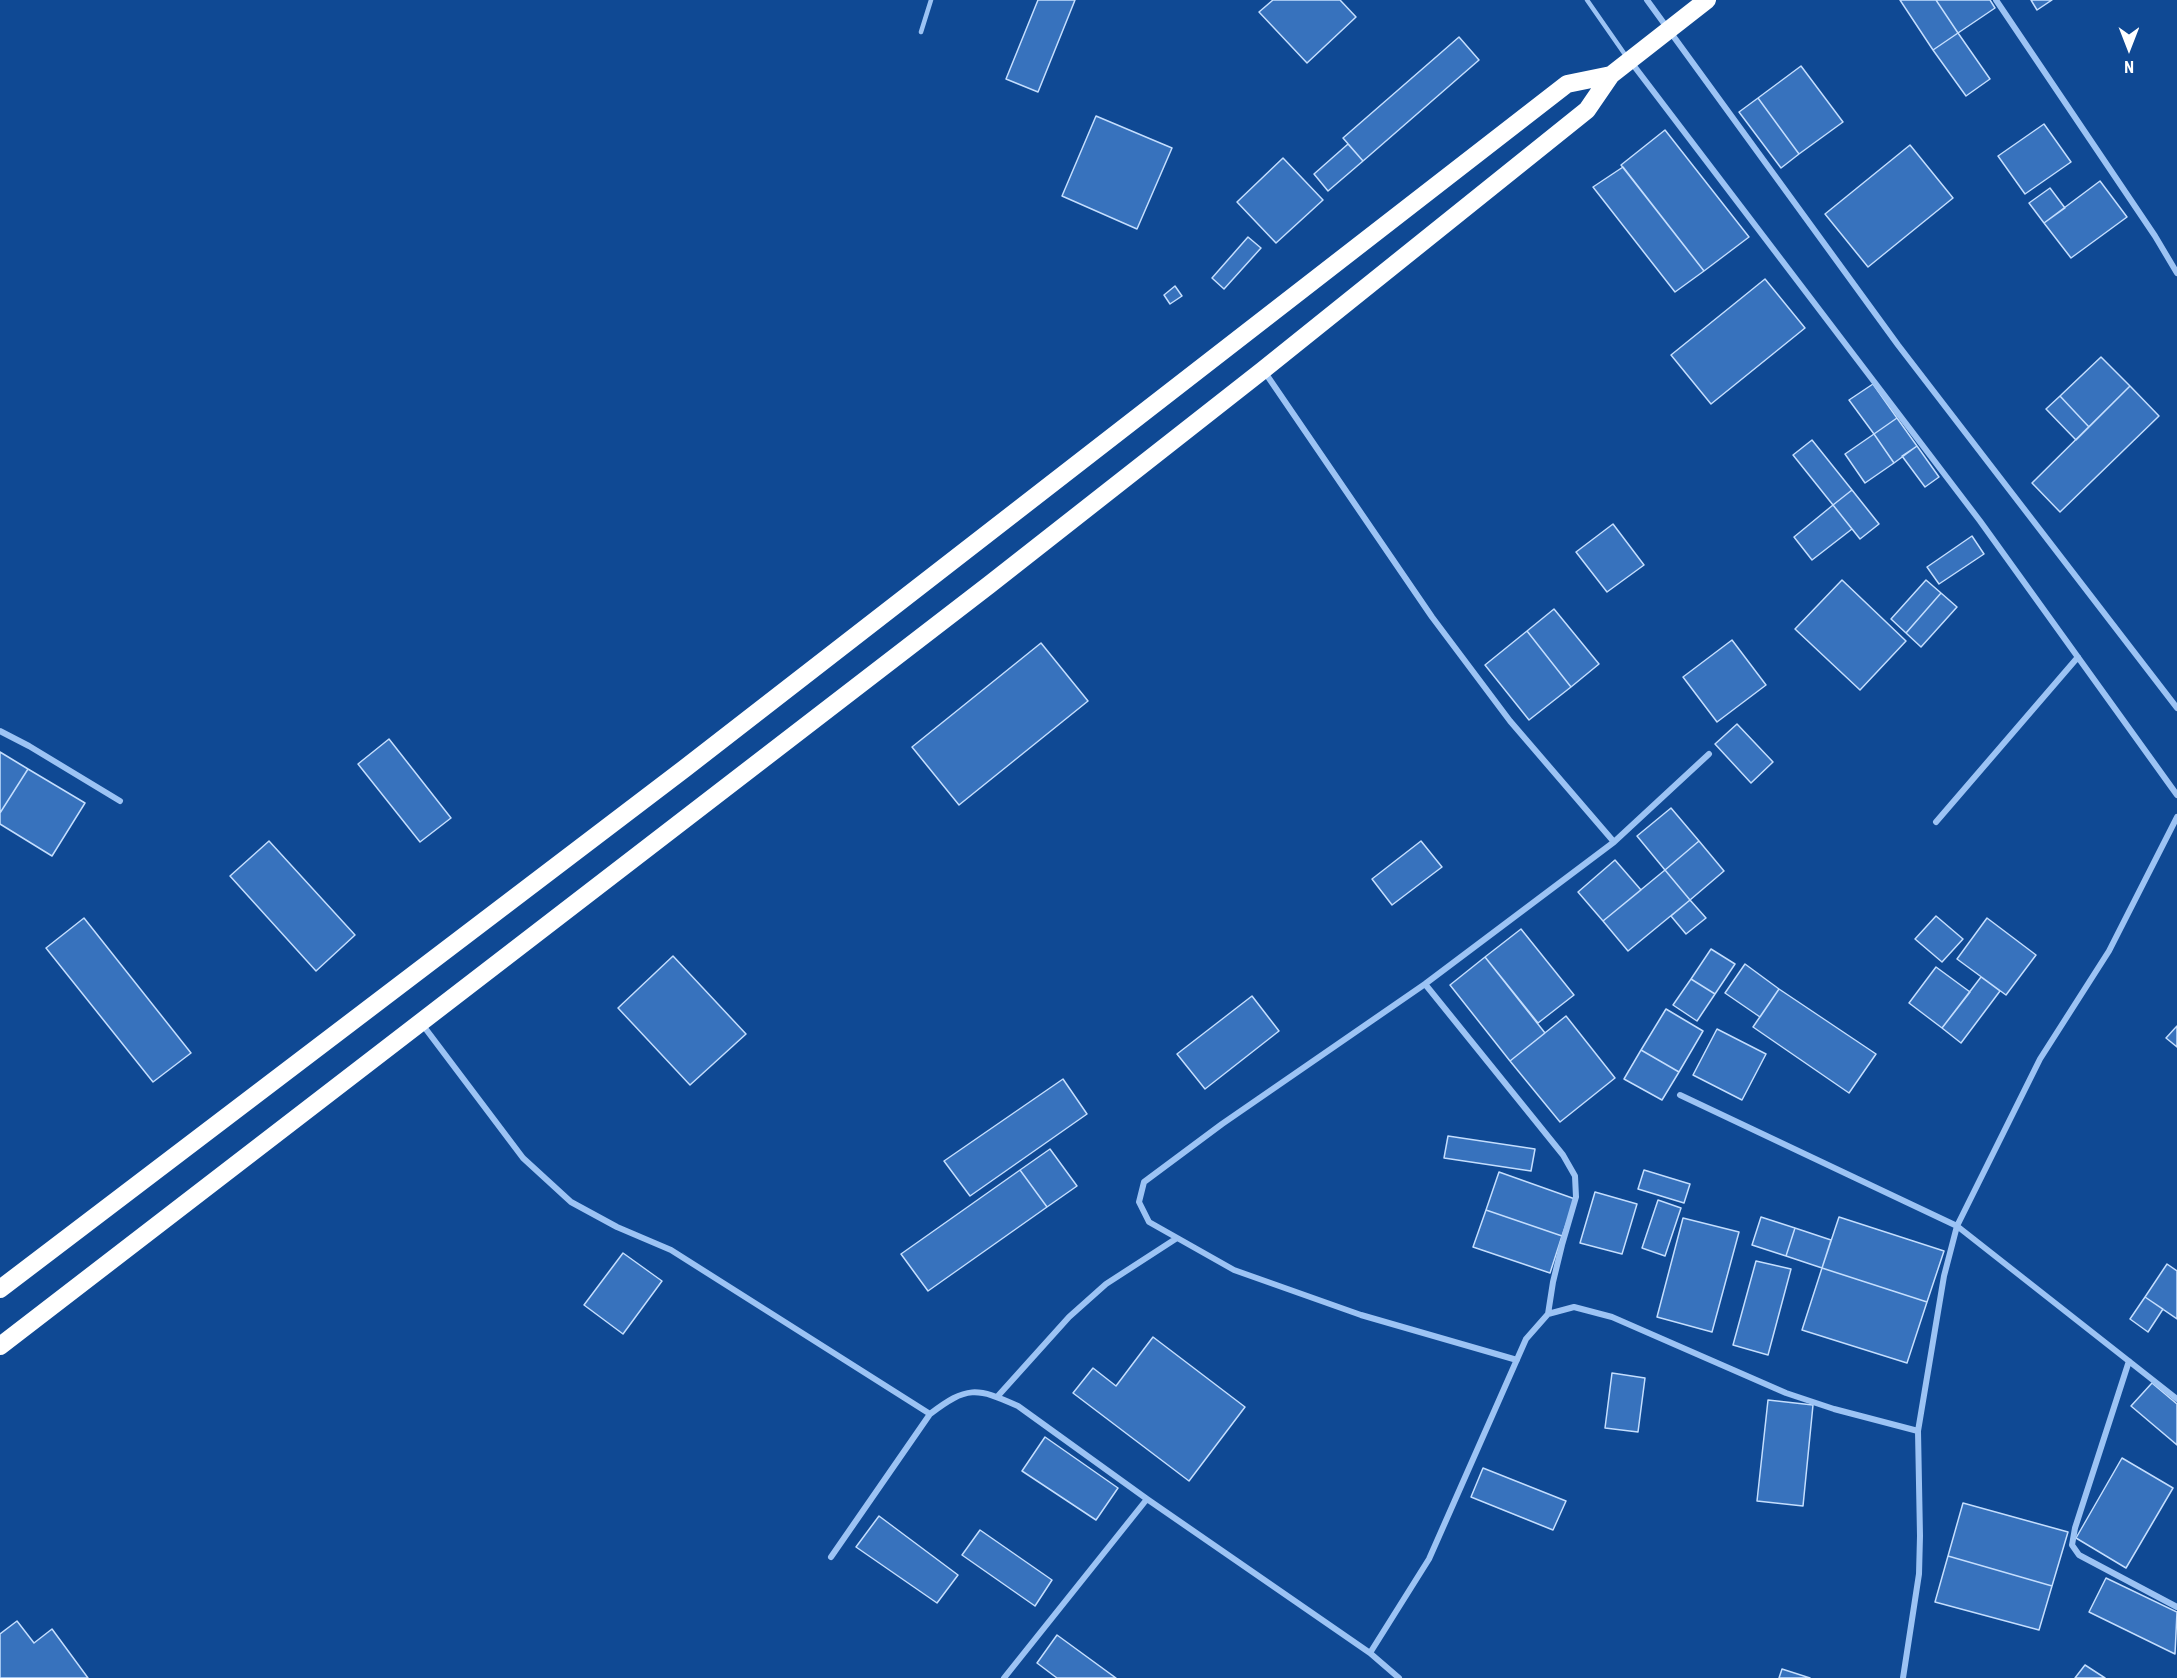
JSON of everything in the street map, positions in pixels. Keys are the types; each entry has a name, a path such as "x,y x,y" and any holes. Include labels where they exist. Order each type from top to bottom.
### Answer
{"highway":[{"path":"0,1346 989,585 1263,370 1587,110 1611,75 1707,0"},
{"path":"0,1289 684,769 1567,84 1611,75"}],"street":[{"path":"1647,0 1899,345 2177,708"},
{"path":"1996,0 2155,236 2177,273"},
{"path":"1629,61 1980,521 2177,795"},
{"path":"1263,370 1432,617 1510,721 1614,843"},
{"path":"1936,822 2078,657"},
{"path":"0,731 120,801"},
{"path":"1517,1359 1361,1315 1234,1270 1149,1222 1139,1202 1144,1182 1222,1124 1425,984 1614,843 1709,754"},
{"path":"1903,1678 1919,1574 1918,1431 1944,1276 1957,1226 2040,1059 2109,951 2177,817"},
{"path":"1370,1653 1429,1559 1526,1339 1548,1314 1553,1282 1576,1197 1575,1176 1563,1155 1425,984"},
{"path":"421,1023 523,1158 571,1202 616,1227 671,1250 930,1414"},
{"path":"1680,1095 1957,1226 2177,1399"},
{"path":"997,1397 1069,1317 1106,1284 1177,1238"},
{"path":"1548,1314 1574,1307 1612,1317 1786,1393 1834,1409 1918,1431"},
{"path":"2129,1361 2075,1528 2072,1545 2079,1555 2177,1607"},
{"path":"831,1557 930,1414 950,1399 971,1391 997,1397 1017,1406 1370,1653 1399,1678"},
{"path":"1004,1678 1147,1499"}],"lane":[{"path":"921,32 931,0"},
{"path":"1587,0 1629,61"}],"building":[{"path":"1038,0 1075,0 1038,92 1006,79"},
{"path":"1273,0 1340,0 1356,17 1307,63 1259,12"},
{"path":"1900,0 1936,0 1958,33 1933,50"},
{"path":"1936,0 1990,0 1995,8 1958,33"},
{"path":"2031,0 2052,0 2037,10"},
{"path":"1958,33 1990,79 1966,96 1933,50"},
{"path":"1459,37 1479,60 1363,161 1343,138"},
{"path":"1801,66 1843,122 1799,154 1758,98"},
{"path":"1758,98 1799,154 1781,168 1739,112"},
{"path":"1096,116 1172,148 1137,229 1062,196"},
{"path":"2044,124 2071,162 2025,194 1998,156"},
{"path":"1665,130 1749,237 1704,271 1621,165"},
{"path":"1348,144 1363,161 1328,191 1314,174"},
{"path":"1910,145 1953,198 1868,267 1825,214"},
{"path":"1283,158 1323,200 1276,243 1237,202"},
{"path":"1623,167 1704,271 1675,292 1593,187"},
{"path":"2100,181 2127,217 2071,258 2044,223"},
{"path":"2050,188 2065,208 2044,223 2029,203"},
{"path":"1248,237 1261,248 1224,289 1212,278"},
{"path":"1765,279 1805,328 1711,404 1671,355"},
{"path":"1175,286 1182,296 1170,304 1164,295"},
{"path":"2101,357 2130,386 2089,427 2060,396"},
{"path":"1873,384 1897,418 1874,434 1849,400"},
{"path":"2130,386 2159,416 2060,512 2032,483"},
{"path":"2060,396 2089,427 2076,440 2046,409"},
{"path":"1897,418 1917,446 1894,463 1874,434"},
{"path":"1874,434 1894,463 1865,483 1845,454"},
{"path":"1812,440 1852,490 1833,505 1793,455"},
{"path":"1917,446 1939,477 1925,487 1902,456"},
{"path":"1852,490 1879,524 1860,539 1833,505"},
{"path":"1833,505 1852,529 1812,560 1794,537"},
{"path":"1613,524 1644,565 1607,592 1576,552"},
{"path":"1972,536 1984,554 1939,584 1927,567"},
{"path":"1842,580 1906,641 1860,690 1795,629"},
{"path":"1926,580 1941,593 1906,633 1891,619"},
{"path":"1941,593 1957,607 1921,647 1906,633"},
{"path":"1554,609 1599,664 1571,687 1527,631"},
{"path":"1527,631 1571,687 1529,720 1485,665"},
{"path":"1732,640 1766,685 1717,722 1683,677"},
{"path":"1041,643 1088,701 959,805 912,747"},
{"path":"1737,724 1773,762 1751,783 1715,744"},
{"path":"389,739 451,818 420,842 358,764"},
{"path":"0,752 28,769 0,813"},
{"path":"28,769 85,803 52,856 0,824 0,813"},
{"path":"1671,808 1699,841 1665,870 1637,836"},
{"path":"269,841 355,935 316,971 230,876"},
{"path":"1421,841 1442,867 1392,905 1372,879"},
{"path":"1699,841 1724,871 1690,900 1665,870"},
{"path":"1615,860 1641,890 1603,921 1578,892"},
{"path":"1665,870 1690,900 1628,951 1603,921"},
{"path":"1690,900 1706,918 1686,934 1671,916"},
{"path":"1936,916 1963,939 1942,962 1915,939"},
{"path":"84,918 191,1053 153,1082 46,948"},
{"path":"1987,918 2036,955 2006,995 1957,959"},
{"path":"1521,929 1574,995 1538,1023 1485,957"},
{"path":"1711,949 1735,964 1715,994 1691,979"},
{"path":"673,956 746,1034 690,1085 618,1008"},
{"path":"1485,957 1545,1033 1510,1061 1450,985"},
{"path":"1745,964 1779,989 1760,1017 1725,993"},
{"path":"1936,967 1970,992 1942,1028 1909,1003"},
{"path":"1981,977 2000,991 1961,1043 1942,1028"},
{"path":"1691,979 1715,994 1697,1021 1673,1005"},
{"path":"1779,989 1876,1054 1849,1093 1753,1027"},
{"path":"1252,996 1279,1031 1205,1089 1177,1054"},
{"path":"1666,1009 1703,1031 1679,1072 1641,1050"},
{"path":"1566,1016 1615,1078 1560,1122 1510,1061"},
{"path":"2177,1026 2177,1047 2166,1038"},
{"path":"1717,1029 1766,1054 1742,1100 1693,1075"},
{"path":"1641,1050 1679,1072 1662,1100 1624,1079"},
{"path":"1063,1079 1087,1114 970,1196 944,1161"},
{"path":"1448,1136 1535,1149 1531,1171 1444,1158"},
{"path":"1050,1149 1077,1186 1047,1207 1020,1170"},
{"path":"1020,1170 1047,1207 928,1291 901,1254"},
{"path":"1644,1170 1690,1184 1684,1203 1638,1189"},
{"path":"1499,1172 1575,1199 1562,1236 1486,1210"},
{"path":"1595,1192 1637,1204 1622,1254 1580,1243"},
{"path":"1658,1200 1681,1208 1665,1256 1642,1248"},
{"path":"1486,1210 1562,1236 1550,1273 1473,1247"},
{"path":"1761,1217 1795,1228 1786,1256 1752,1245"},
{"path":"1839,1217 1944,1251 1927,1302 1822,1268"},
{"path":"1683,1218 1739,1232 1712,1332 1657,1317"},
{"path":"1795,1228 1831,1240 1822,1268 1786,1256"},
{"path":"623,1253 662,1281 623,1334 584,1305"},
{"path":"1756,1261 1791,1269 1768,1355 1733,1345"},
{"path":"2167,1264 2177,1271 2177,1319 2145,1297"},
{"path":"1822,1268 1927,1302 1907,1363 1802,1330"},
{"path":"2145,1297 2163,1309 2148,1332 2130,1319"},
{"path":"1153,1337 1245,1407 1189,1481 1073,1393 1093,1368 1116,1386"},
{"path":"1612,1373 1645,1378 1638,1432 1605,1428"},
{"path":"2152,1383 2177,1404 2177,1445 2131,1406"},
{"path":"1768,1400 1813,1405 1803,1506 1757,1501"},
{"path":"1045,1437 1118,1488 1096,1520 1022,1471"},
{"path":"2122,1458 2173,1488 2126,1568 2076,1538"},
{"path":"1483,1468 1566,1501 1553,1530 1471,1497"},
{"path":"1963,1503 2068,1532 2052,1586 1948,1556"},
{"path":"879,1516 958,1575 937,1603 856,1547"},
{"path":"980,1530 1052,1580 1035,1606 962,1555"},
{"path":"1948,1556 2052,1586 2039,1630 1935,1602"},
{"path":"2106,1578 2177,1612 2175,1654 2089,1612"},
{"path":"17,1621 34,1643 52,1629 88,1678 0,1678 0,1634"},
{"path":"1057,1635 1116,1678 1057,1678 1037,1663"},
{"path":"2085,1665 2105,1678 2075,1678"},
{"path":"1782,1669 1810,1678 1779,1678"}]}
